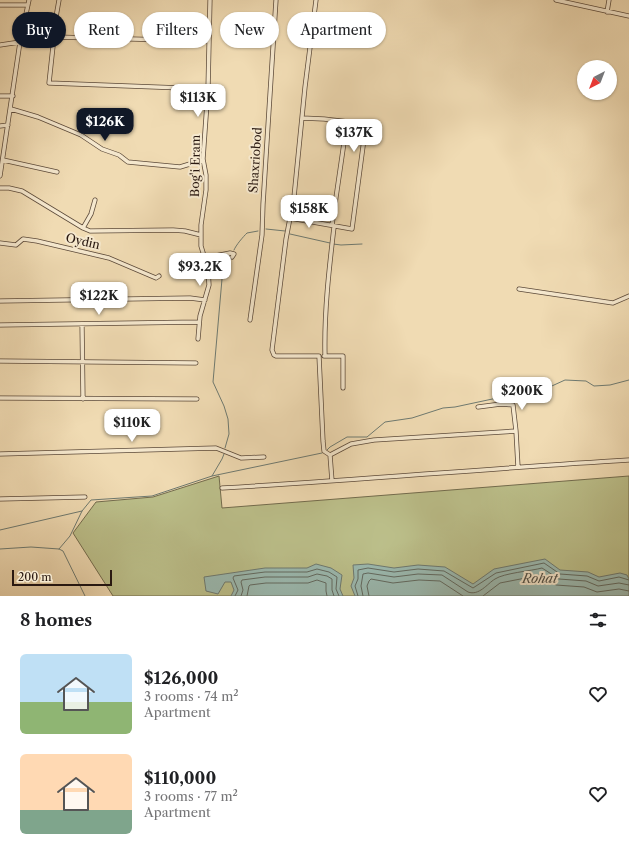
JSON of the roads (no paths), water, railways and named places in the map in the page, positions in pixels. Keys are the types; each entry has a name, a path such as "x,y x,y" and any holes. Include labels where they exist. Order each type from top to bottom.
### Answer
{"street":[{"path":"26,12 29,0"},
{"path":"57,12 59,0"},
{"name":"Bog'i Eram","path":"210,0 210,12"},
{"name":"Shaxriobod","path":"250,320 262,235 263,196 276,0"},
{"path":"316,0 294,197 286,239 273,352 276,356 343,356 343,388"},
{"path":"556,0 629,16"},
{"path":"608,12 609,0"},
{"path":"0,5 28,5"},
{"path":"66,37 142,39"},
{"path":"0,45 12,43"},
{"path":"0,176 19,48"},
{"path":"53,48 49,82 208,89"},
{"name":"Bog'i Eram","path":"198,339 199,322 209,285 208,269 201,246 206,175 203,160 208,89 209,48"},
{"path":"0,96 13,96"},
{"path":"11,109 38,117 80,135 102,149 119,155 128,162 180,167 203,160"},
{"path":"290,218 352,230 366,124 302,118"},
{"path":"325,356 333,226 347,122"},
{"path":"0,126 8,125"},
{"path":"3,160 57,172"},
{"path":"0,188 10,188 22,191 90,231 173,230 201,235"},
{"path":"83,228 91,214 95,200"},
{"name":"Oydin","path":"0,243 16,245 23,239 37,241 109,258 156,278 159,276"},
{"path":"205,258 230,253 234,254 232,257"},
{"path":"519,289 613,302 629,296"},
{"path":"0,301 183,298 205,300"},
{"path":"0,325 199,322"},
{"path":"82,324 83,399"},
{"path":"319,356 323,442 324,451 330,455"},
{"path":"0,361 196,363"},
{"path":"0,398 197,399"},
{"path":"478,407 501,404 513,405 518,467"},
{"path":"330,455 351,444 374,440 516,431"},
{"path":"0,454 216,448 241,458 264,457"},
{"path":"330,455 332,481"},
{"path":"222,488 629,460"},
{"path":"0,499 84,497"}],"water":[{"name":"Rohat","path":"545,559 560,570 588,572 599,577 620,573 627,575 629,579 629,596 355,596 351,586 354,578 353,565 368,564 394,568 418,565 445,567 473,584 494,569"},
{"path":"316,564 331,568 342,575 340,589 343,596 231,596 234,590 231,582 225,582 218,594 206,591 204,577 265,568 307,568"}],"waterway":[{"path":"266,229 285,231"},
{"path":"234,250 247,233 258,231"},
{"path":"290,234 330,243"},
{"path":"333,244 362,244"},
{"path":"225,448 229,434 228,419 213,382 222,279 225,268 231,256"},
{"path":"327,450 347,437 367,437 385,422 412,418 443,408 455,407 497,398 532,395 565,380 586,381 594,386 610,385 629,380"},
{"path":"59,549 70,536 82,511 91,500 152,496 212,476 322,453"},
{"path":"212,476 224,454"},
{"path":"0,530 82,511"},
{"path":"0,549 31,547 59,549 63,551 85,596"}]}
